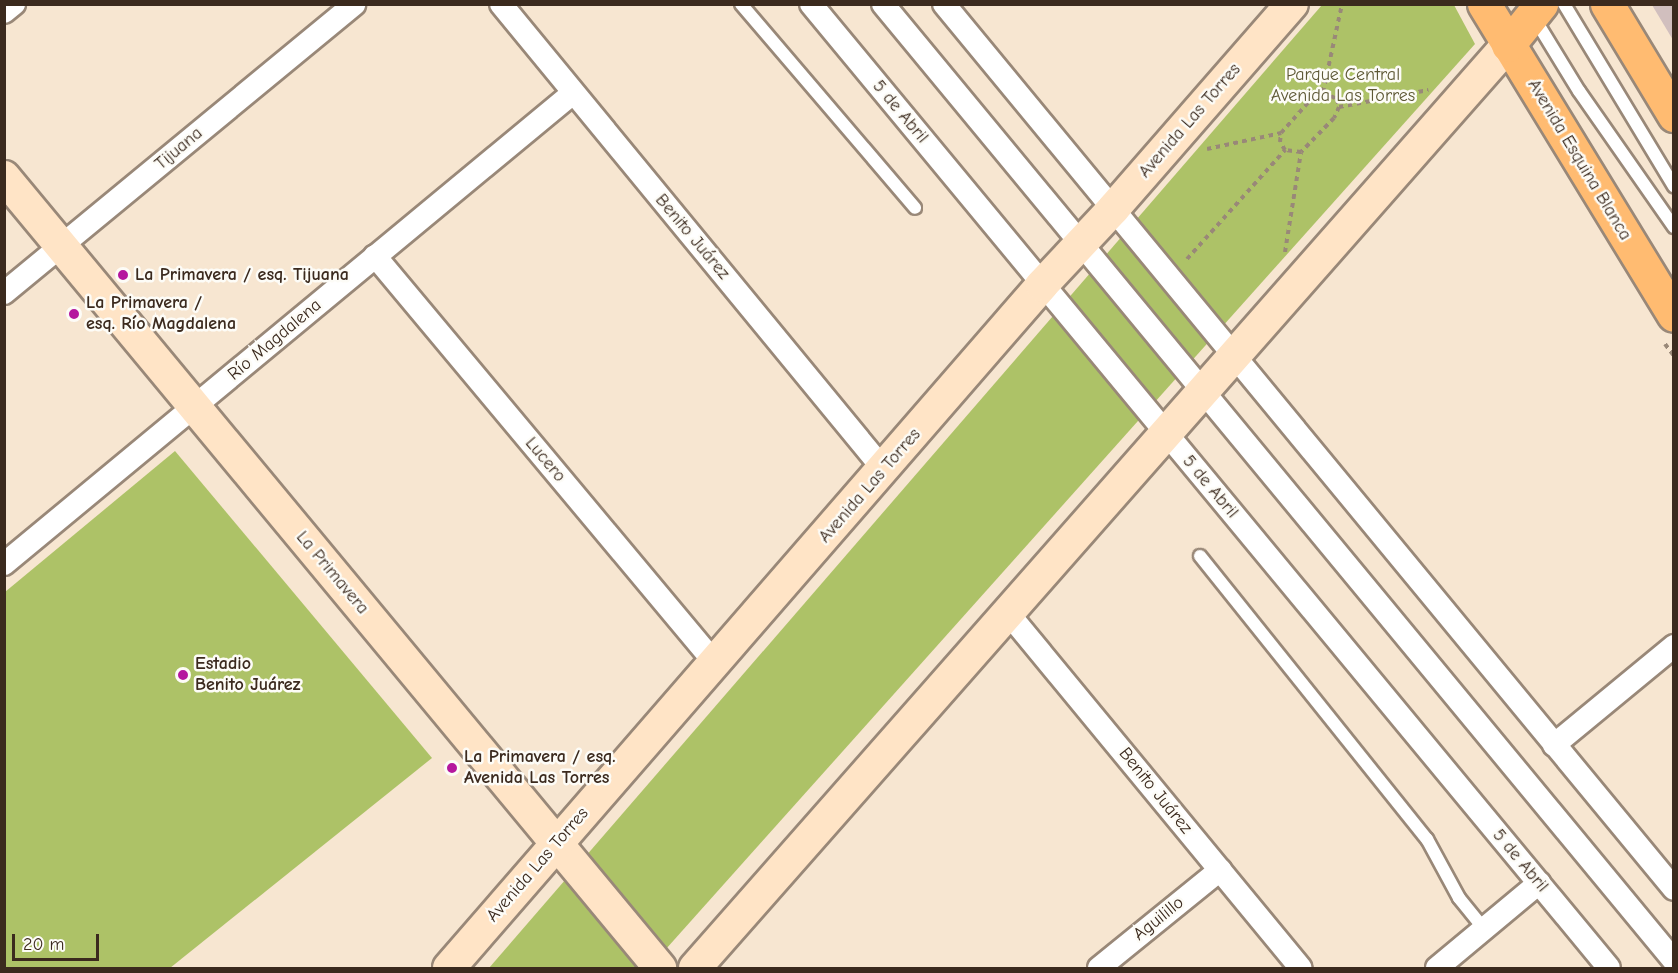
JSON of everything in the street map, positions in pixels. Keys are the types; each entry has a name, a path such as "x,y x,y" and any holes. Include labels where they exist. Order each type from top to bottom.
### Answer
{"main road":[{"name":"Avenida Esquina Blanca","path":"1484,4 1674,315"},
{"path":"1607,4 1674,115"},
{"path":"1508,45 1533,8"}],"street":[{"path":"4,12 14,4"},
{"name":"Tijuana","path":"4,293 354,4"},
{"name":"5 de Abril","path":"811,4 1609,969"},
{"path":"883,4 1674,961"},
{"path":"944,4 1674,890"},
{"name":"Avenida Las Torres","path":"448,969 884,470 1042,285 1113,209 1292,4"},
{"name":"Benito Juárez","path":"510,8 573,93 884,470"},
{"path":"695,969 1508,45"},
{"name":"Río Magdalena","path":"4,564 573,93"},
{"name":"La Primavera","path":"4,177 660,969"},
{"name":"Lucero","path":"375,256 715,663"},
{"name":"Benito Juárez","path":"1008,613 1301,969"},
{"path":"1554,745 1674,646"},
{"name":"Aguilillo","path":"1099,969 1220,870"},
{"path":"1437,969 1539,883"}],"lane":[{"path":"741,4 915,208"},
{"path":"1564,4 1674,186"},
{"path":"1533,8 1578,91 1674,227"},
{"path":"1200,556 1427,839 1459,898 1484,929"}],"path":[{"path":"1323,93 1342,4"},
{"path":"1339,107 1336,99 1323,93 1314,96 1281,134 1280,142 1285,150 1293,153 1301,152 1327,127 1339,107 1440,88 1471,88"},
{"path":"1201,150 1281,134"},
{"path":"1170,277 1285,150"},
{"path":"1285,253 1301,152"}],"shaded area":[{"path":"1652,5 1673,5 1673,40"}],"green space":[{"name":"Parque Central Avenida Las Torres","path":"1322,5 1454,5 1475,44 649,968 489,968"},
{"name":"Estadio Benito Juárez","path":"175,451 432,758 170,968 5,968 5,592"}],"place":[{"name":"La Primavera / esq. Tijuana","path":"123,275"},
{"name":"La Primavera / esq. Río Magdalena","path":"74,314"},
{"name":"Estadio Benito Juárez","path":"183,675"},
{"name":"La Primavera / esq. Avenida Las Torres","path":"452,768"}]}
